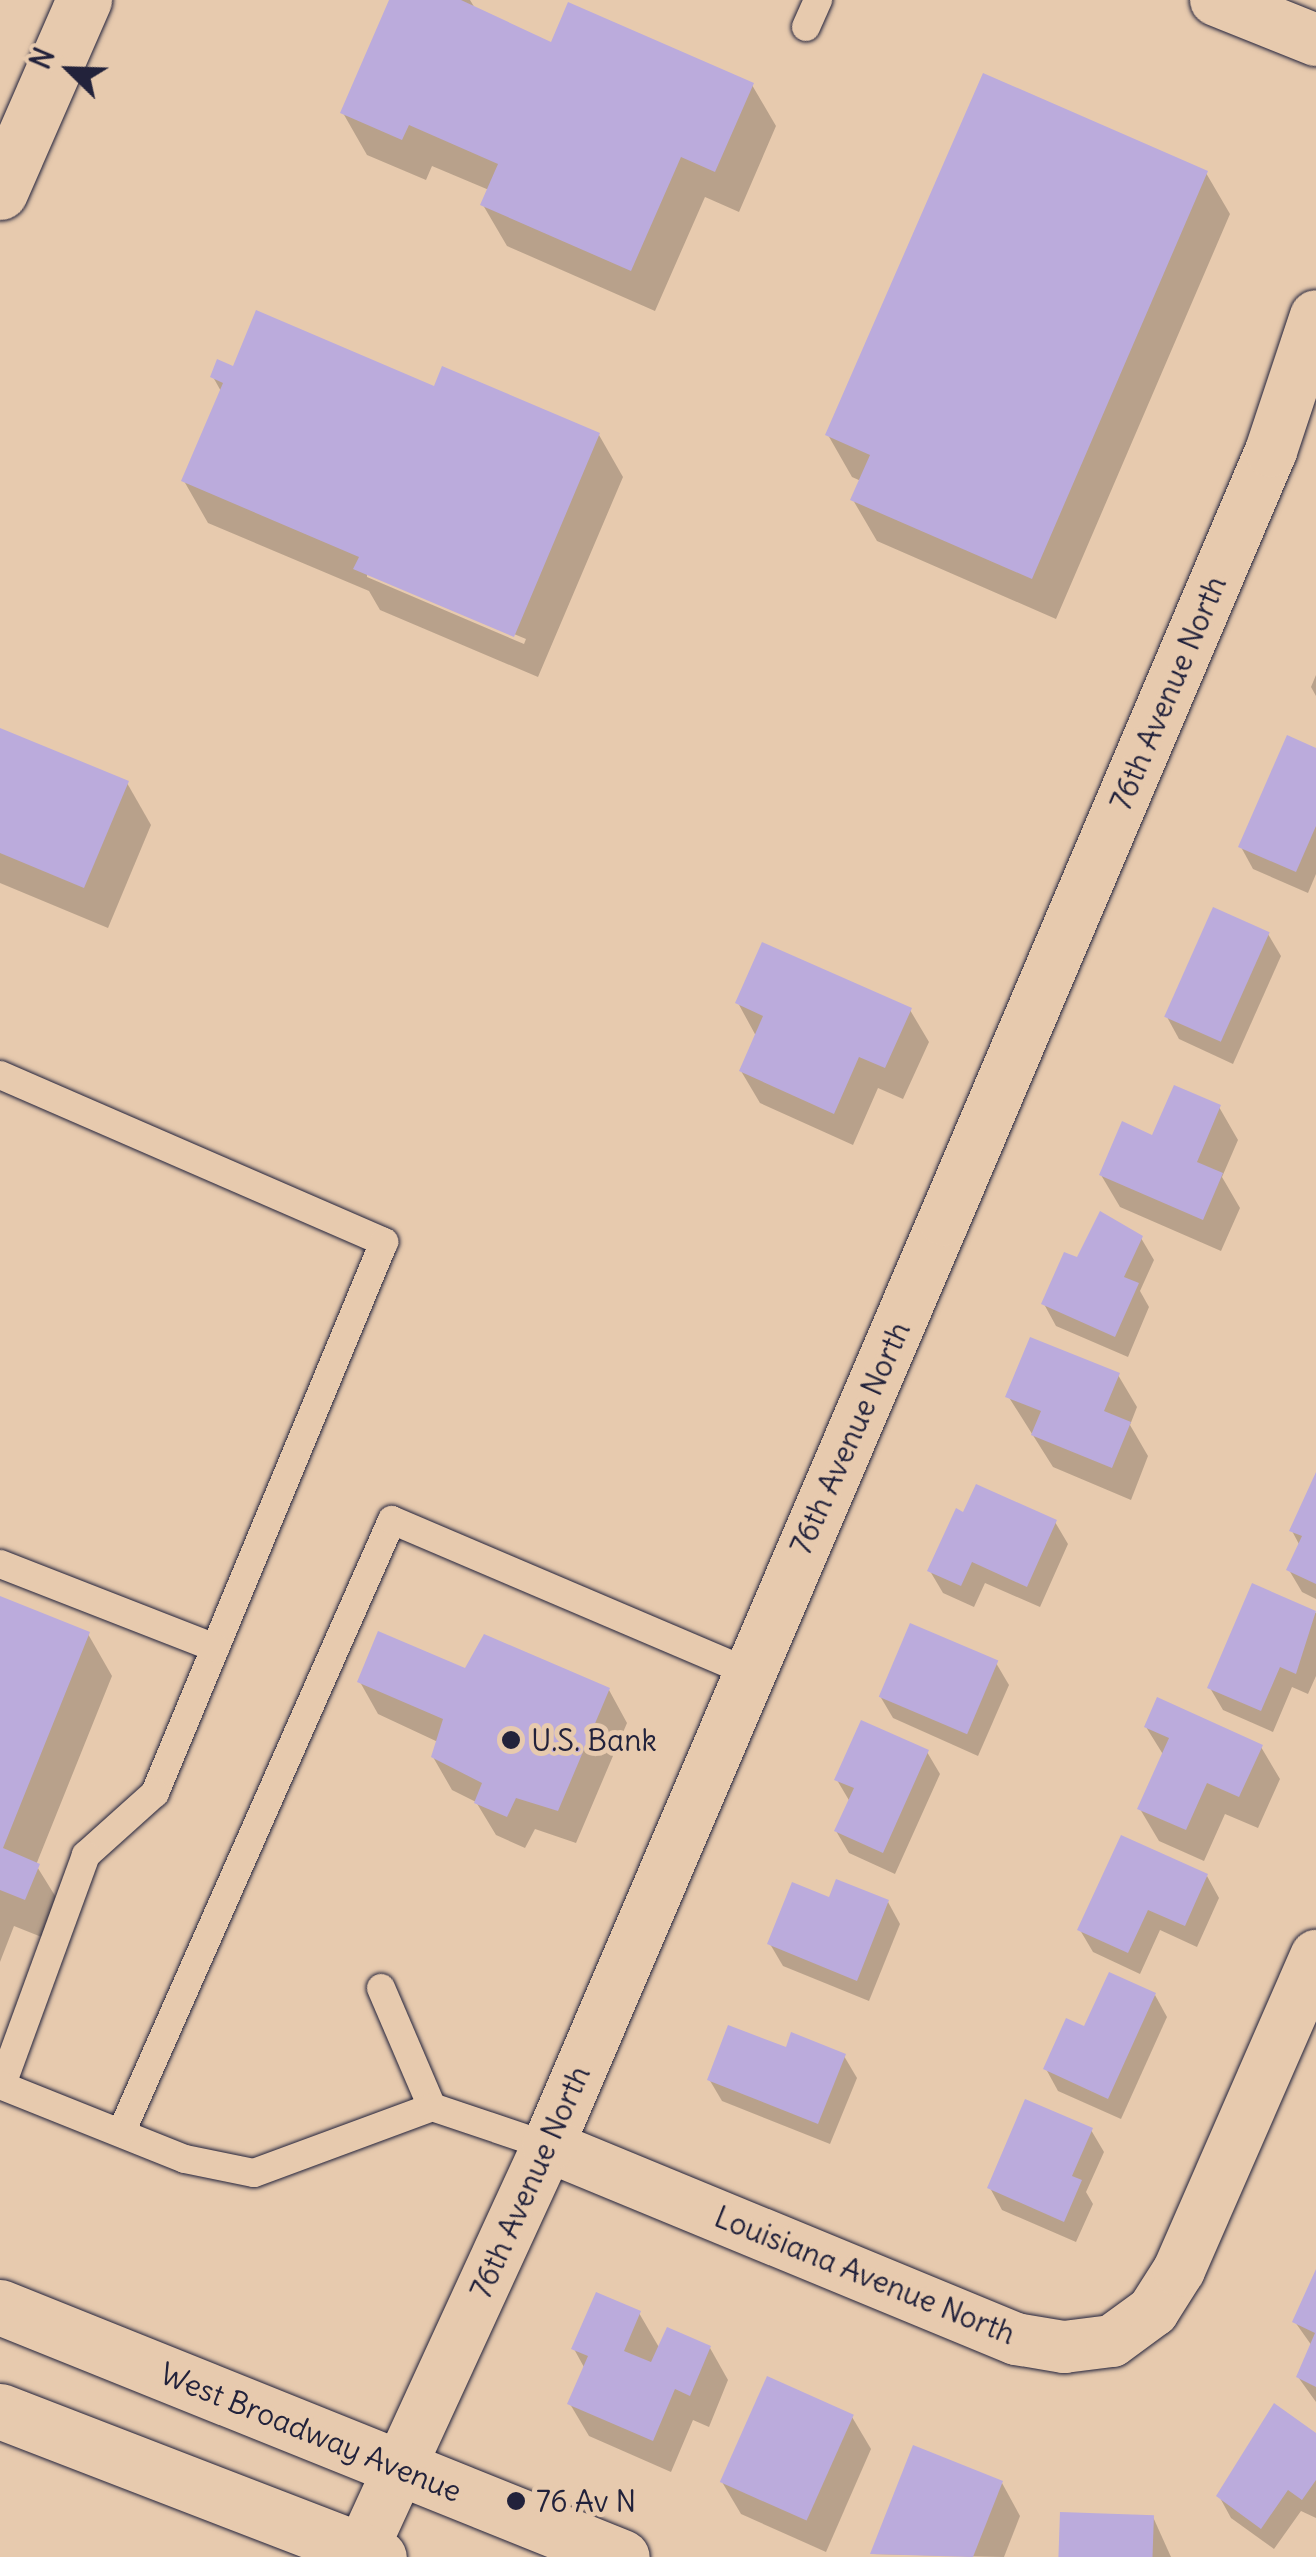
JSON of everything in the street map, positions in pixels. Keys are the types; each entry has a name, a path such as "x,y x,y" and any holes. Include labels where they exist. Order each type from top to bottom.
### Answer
{"street":[{"path":"0,192 84,0"},
{"path":"1216,0 1316,40"},
{"name":"76th Avenue North","path":"367,2555 399,2467 548,2146 1271,451 1316,316"},
{"name":"Louisiana Avenue North","path":"548,2146 1016,2339 1064,2347 1112,2341 1152,2311 1179,2270 1316,1956"},
{"name":"West Broadway Avenue","path":"0,2306 622,2557"},
{"path":"0,2411 367,2555"}],"lane":[{"path":"806,26 818,0"},
{"path":"0,1075 384,1242 154,1793 86,1854 1,2085 185,2159 254,2173 432,2107 548,2146"},
{"path":"122,2133 392,1520 748,1672"},
{"path":"0,1564 215,1648"},
{"path":"381,1988 432,2107"}],"building":[{"path":"389,0 461,0 551,42 568,2 754,83 715,172 681,157 631,271 480,205 498,164 409,125 402,140 340,113"},
{"path":"983,73 1208,171 1032,579 850,500 870,455 825,435"},
{"path":"256,310 434,386 442,366 600,433 514,637 353,569 359,557 181,481 223,383 210,377 217,359 233,366"},
{"path":"0,728 129,781 84,888 0,853"},
{"path":"1287,735 1316,748 1316,826 1296,872 1238,847"},
{"path":"1213,907 1270,932 1221,1042 1164,1017"},
{"path":"762,942 912,1008 885,1068 859,1057 834,1114 739,1071 763,1016 735,1003"},
{"path":"1174,1085 1221,1105 1197,1162 1223,1173 1203,1220 1099,1175 1122,1121 1152,1135"},
{"path":"1100,1211 1143,1236 1124,1277 1139,1283 1115,1337 1041,1304 1064,1252 1077,1257"},
{"path":"1030,1337 1120,1373 1104,1411 1131,1422 1112,1468 1031,1435 1041,1411 1005,1397"},
{"path":"1316,1472 1316,1584 1286,1570 1302,1536 1289,1531"},
{"path":"976,1484 1057,1520 1027,1587 972,1562 961,1586 927,1571 956,1508 963,1512"},
{"path":"1252,1583 1316,1611 1296,1674 1280,1667 1261,1711 1207,1688"},
{"path":"0,1596 90,1632 3,1848 40,1864 25,1900 0,1890"},
{"path":"910,1623 998,1661 967,1734 879,1697"},
{"name":"U.S. Bank","path":"378,1631 465,1668 484,1634 610,1688 558,1811 516,1798 507,1817 474,1803 482,1783 431,1757 443,1719 357,1682"},
{"path":"1157,1697 1263,1745 1239,1797 1207,1783 1186,1830 1137,1809 1169,1738 1144,1727"},
{"path":"861,1720 929,1750 883,1853 834,1831 854,1788 834,1780"},
{"path":"1121,1835 1208,1874 1185,1926 1148,1910 1128,1953 1077,1930"},
{"path":"836,1879 889,1900 857,1981 767,1944 792,1882 829,1897"},
{"path":"1109,1972 1156,1993 1108,2099 1043,2069 1066,2018 1084,2026"},
{"path":"728,2025 786,2047 791,2032 846,2054 818,2124 707,2080"},
{"path":"1025,2099 1093,2128 1072,2176 1082,2180 1064,2222 987,2188"},
{"path":"1316,2269 1316,2387 1296,2377 1315,2333 1292,2322"},
{"path":"596,2292 641,2311 624,2351 651,2362 667,2327 711,2346 690,2396 675,2389 653,2441 567,2404 588,2356 571,2349"},
{"path":"767,2376 854,2415 807,2521 720,2482"},
{"path":"1274,2403 1316,2433 1316,2480 1302,2500 1288,2490 1261,2529 1216,2496"},
{"path":"913,2445 1003,2481 973,2557 870,2554"},
{"path":"1060,2512 1154,2515 1152,2557 1058,2557"}],"place":[{"name":"U.S. Bank","path":"511,1740"},
{"name":"76 Av N","path":"516,2501"}]}
